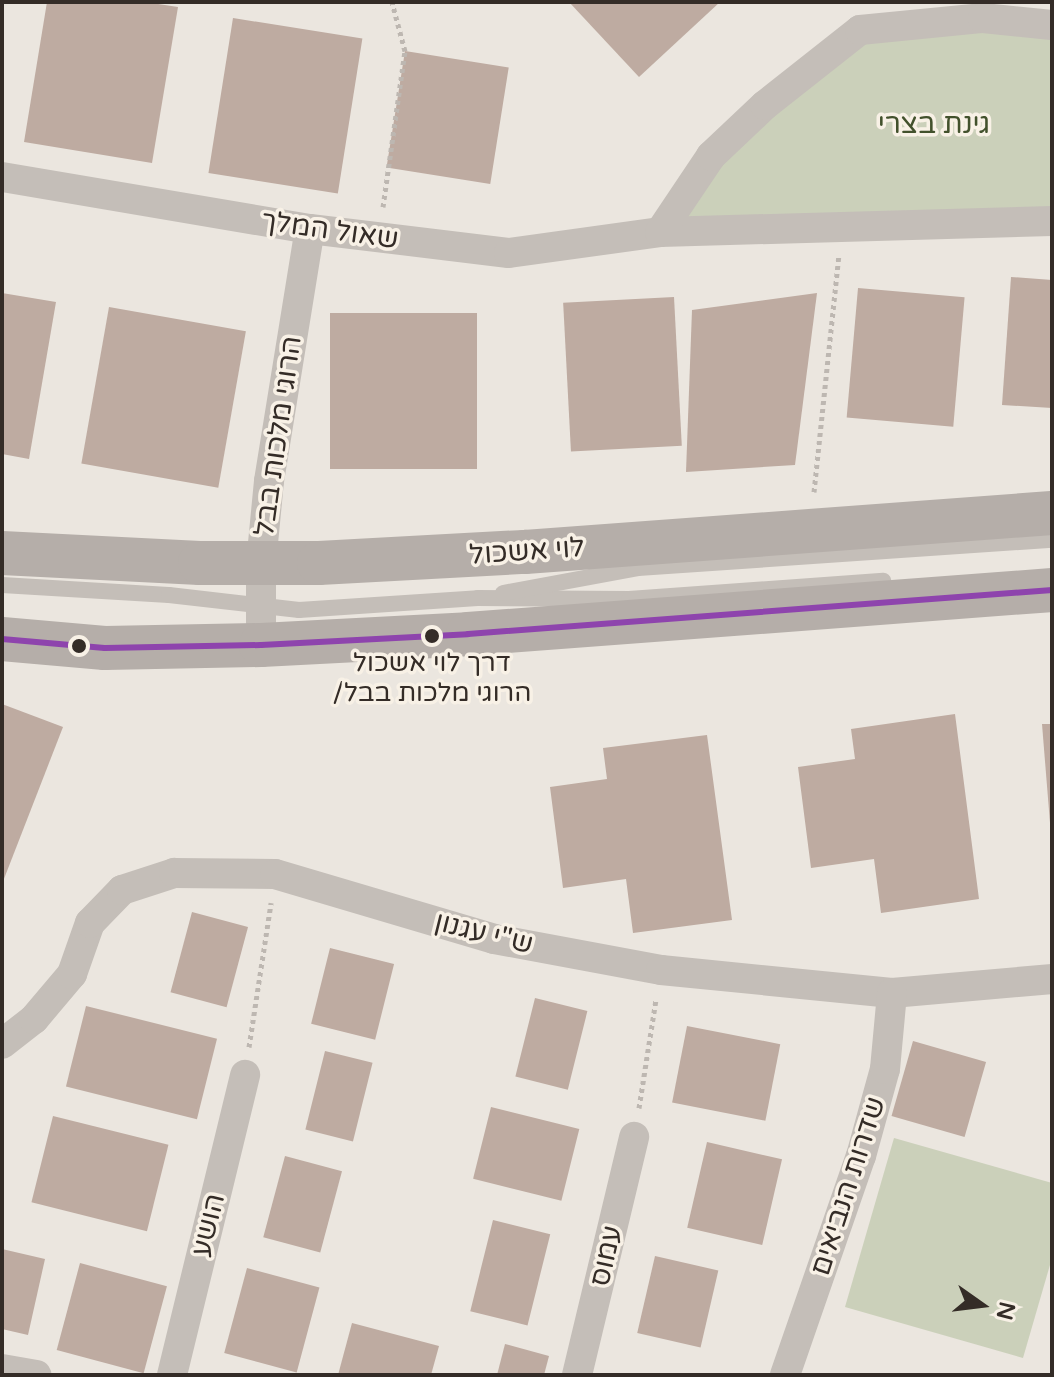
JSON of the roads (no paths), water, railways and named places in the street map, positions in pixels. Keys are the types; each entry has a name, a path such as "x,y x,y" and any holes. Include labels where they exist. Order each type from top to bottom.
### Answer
{"main road":[{"name":"לוי אשכול","path":"2,553 261,564 525,552 1052,513"},
{"path":"2,639 105,648 261,626 468,634 1052,590"}],"street":[{"path":"660,232 711,156 765,105 860,30 983,18 1052,25"},
{"name":"שאול המלך","path":"2,177 310,229 509,253 660,232 1052,221"},
{"name":"הרוגי מלכות בבל","path":"261,626 261,564 269,481 310,229"},
{"name":"ש\"י עגנון","path":"2,1044 34,1019 72,974 90,923 122,890 174,873 275,874 494,939 661,970 892,993 1052,979"},
{"name":"שדרות הנביאים","path":"785,1375 861,1156 885,1069 892,993"},
{"name":"הושע","path":"172,1375 245,1075"},
{"name":"עמוס","path":"577,1375 634,1137"},
{"path":"2,1369 36,1375"}],"lane":[{"path":"478,598 638,568 1052,540"},
{"path":"2,585 157,594 261,626 299,610 478,598 629,599 895,580"}],"place":[{"name":"דרך לוי אשכול /הרוגי מלכות בבל","path":"432,636"}],"park label":[{"name":"גינת בצרי","path":"934,124"}]}
